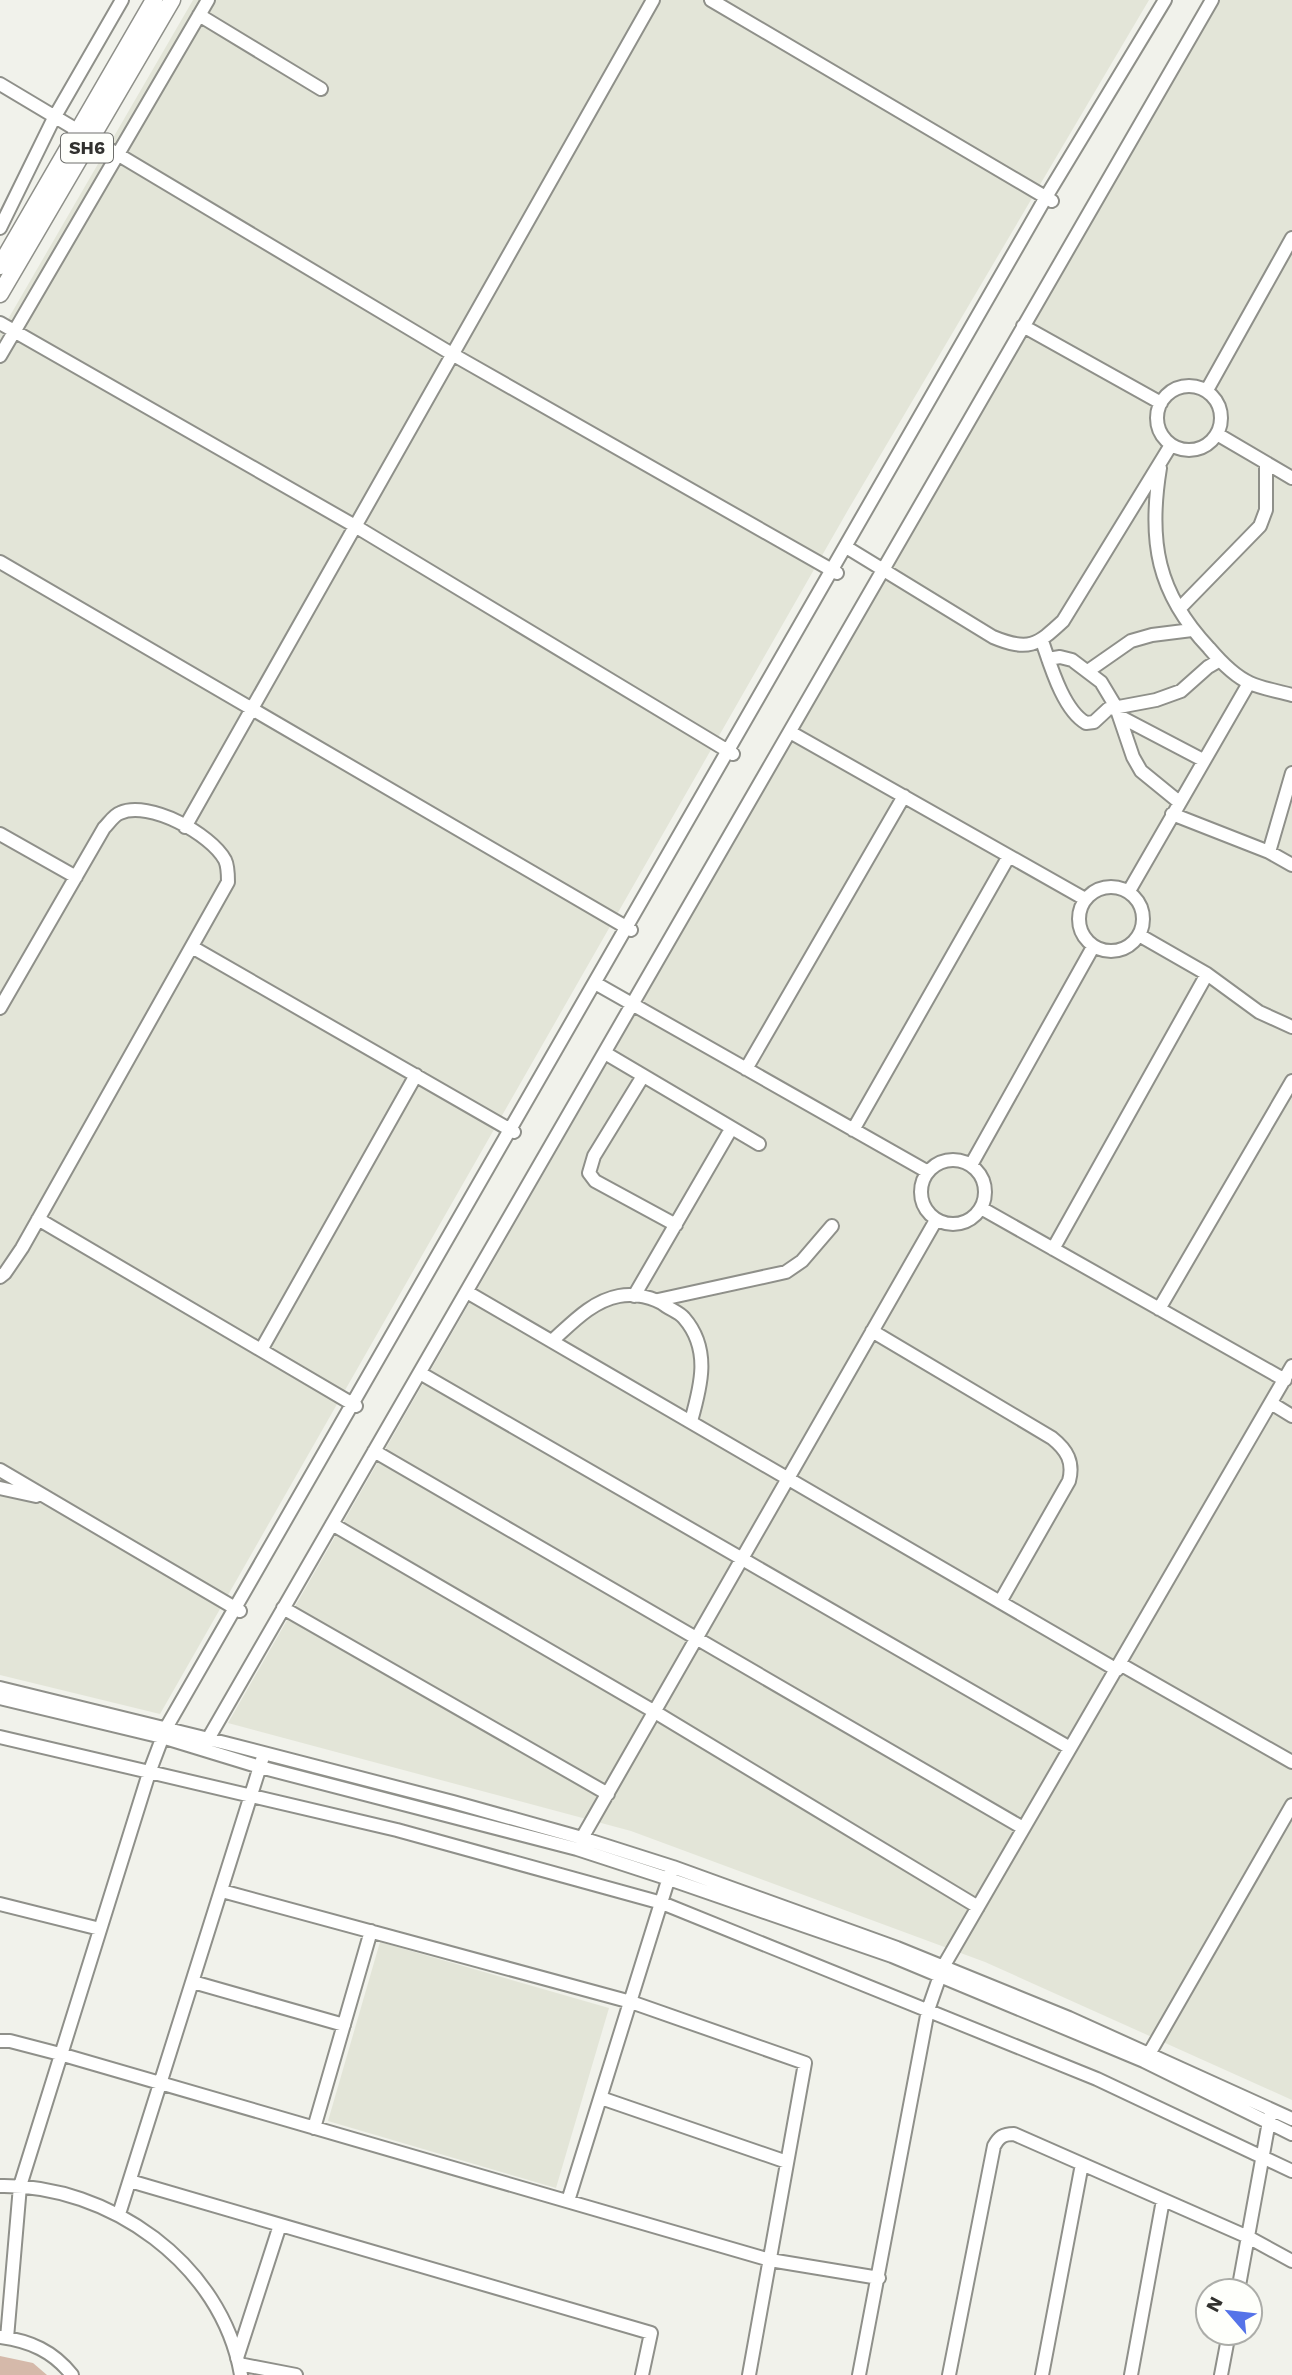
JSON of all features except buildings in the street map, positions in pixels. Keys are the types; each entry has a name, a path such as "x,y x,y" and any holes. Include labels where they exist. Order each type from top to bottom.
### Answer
{"main road":[{"name":"SH6","path":"0,294 85,137 154,0"},
{"name":"SH6","path":"0,266 172,0"}],"street":[{"path":"0,228 54,118 121,0"},
{"path":"0,356 208,0"},
{"path":"185,827 653,0"},
{"path":"710,0 1049,199"},
{"path":"72,2375 51,2353 38,2346 4,2337 20,2186 149,1773 165,1736 1165,0"},
{"path":"1049,199 1172,0"},
{"path":"208,1739 1212,0"},
{"path":"199,15 321,89"},
{"path":"0,84 452,354 835,571"},
{"path":"1207,390 1292,240"},
{"path":"0,323 355,526 731,753"},
{"path":"1023,326 1161,403"},
{"path":"1182,386 1196,386 1207,390 1217,400 1222,412 1217,434 1207,446 1194,450 1182,450 1171,445 1161,436 1157,423 1157,411 1161,403 1171,390 1182,386"},
{"path":"1217,434 1292,478"},
{"path":"848,548 993,637 1021,645 1042,641 1063,621 1171,445"},
{"path":"1161,462 1154,501 1154,522 1158,556 1172,599 1192,630 1220,660 1249,683 1292,695"},
{"path":"1179,609 1261,526 1266,510 1266,463"},
{"path":"0,562 629,929"},
{"path":"1088,671 1131,640 1192,630"},
{"path":"1042,641 1066,700 1082,721 1094,722 1108,709 1118,711 1203,760"},
{"path":"1048,659 1067,659 1101,682 1118,711 1133,757 1141,771 1176,808 1292,865"},
{"path":"1118,711 1181,691 1220,660"},
{"path":"1129,891 1249,683"},
{"path":"790,732 1085,899"},
{"path":"1269,852 1292,772"},
{"path":"746,1069 904,796"},
{"path":"0,1008 104,828 118,813 135,809 159,813 213,843 227,863 228,882 22,1248 0,1277"},
{"path":"0,834 76,877"},
{"path":"853,1130 1010,856"},
{"path":"1104,887 1118,887 1129,891 1139,901 1143,914 1143,926 1139,935 1128,947 1116,952 1093,947 1083,937 1079,924 1079,912 1085,899 1093,891 1104,887"},
{"path":"1139,935 1207,974 1259,1012 1292,1027"},
{"path":"192,947 512,1131"},
{"path":"971,1164 1093,947"},
{"path":"1053,1249 1207,974"},
{"path":"597,985 928,1172"},
{"path":"605,1053 759,1144"},
{"path":"261,1350 416,1075"},
{"path":"643,1076 594,1156 589,1173 594,1181 676,1225"},
{"path":"1159,1309 1292,1082"},
{"path":"634,1296 732,1129"},
{"path":"947,1160 961,1160 971,1164 981,1174 986,1187 985,1199 971,1220 958,1225 946,1224 936,1220 926,1210 921,1197 921,1185 928,1172 936,1164 947,1160"},
{"path":"981,1208 1284,1380"},
{"path":"38,1219 354,1405"},
{"path":"582,1838 936,1220"},
{"path":"552,1341 588,1309 620,1296 658,1300 786,1272 802,1261 832,1226"},
{"path":"467,1292 1000,1602 1292,1762"},
{"path":"658,1300 684,1318 699,1344 702,1383 691,1422"},
{"path":"872,1331 1052,1438 1062,1446 1070,1459 1072,1470 1069,1481 1000,1602"},
{"path":"859,2375 928,2010 942,1972 1292,1366"},
{"path":"420,1373 1070,1748"},
{"path":"1271,1403 1292,1416"},
{"path":"374,1451 1023,1828"},
{"path":"0,1470 237,1609"},
{"path":"0,1488 50,1499"},
{"path":"332,1524 655,1712 978,1907"},
{"path":"283,1608 608,1794"},
{"path":"0,1688 260,1767 671,1873"},
{"path":"0,1698 165,1736 208,1739 582,1838 1069,2018 1149,2054 1270,2115 1292,2134"},
{"path":"0,1737 397,1830 662,1903 1097,2079 1292,2171"},
{"path":"119,2214 264,1753"},
{"path":"1149,2054 1292,1805"},
{"path":"568,2201 671,1873"},
{"path":"222,1891 631,2001 805,2063 750,2375"},
{"path":"0,1904 100,1929"},
{"path":"314,2128 371,1931"},
{"path":"942,1972 1270,2115 1292,2119"},
{"path":"193,1982 344,2025"},
{"path":"0,2041 10,2041 60,2054 770,2260 879,2278"},
{"path":"600,2098 787,2162"},
{"path":"1241,2277 1270,2115"},
{"path":"949,2375 994,2146 999,2138 1007,2134 1014,2134 1163,2200 1292,2261"},
{"path":"1042,2375 1082,2164"},
{"path":"130,2182 651,2333 642,2375"},
{"path":"0,2186 20,2186 74,2195 119,2214 163,2244 195,2277 219,2313 239,2366"},
{"path":"1131,2375 1163,2200"},
{"path":"239,2366 280,2225"},
{"path":"1221,2375 1226,2347"},
{"path":"239,2366 296,2375"}],"shaded area":[{"path":"193,0 1149,0 848,510 160,1714 0,1675 0,333"},
{"path":"1218,0 1292,0 1292,2100 985,1962 631,1831 228,1723"},
{"path":"380,1942 609,2008 556,2188 328,2121"},
{"path":"0,2356 33,2363 47,2375 0,2375"}]}
